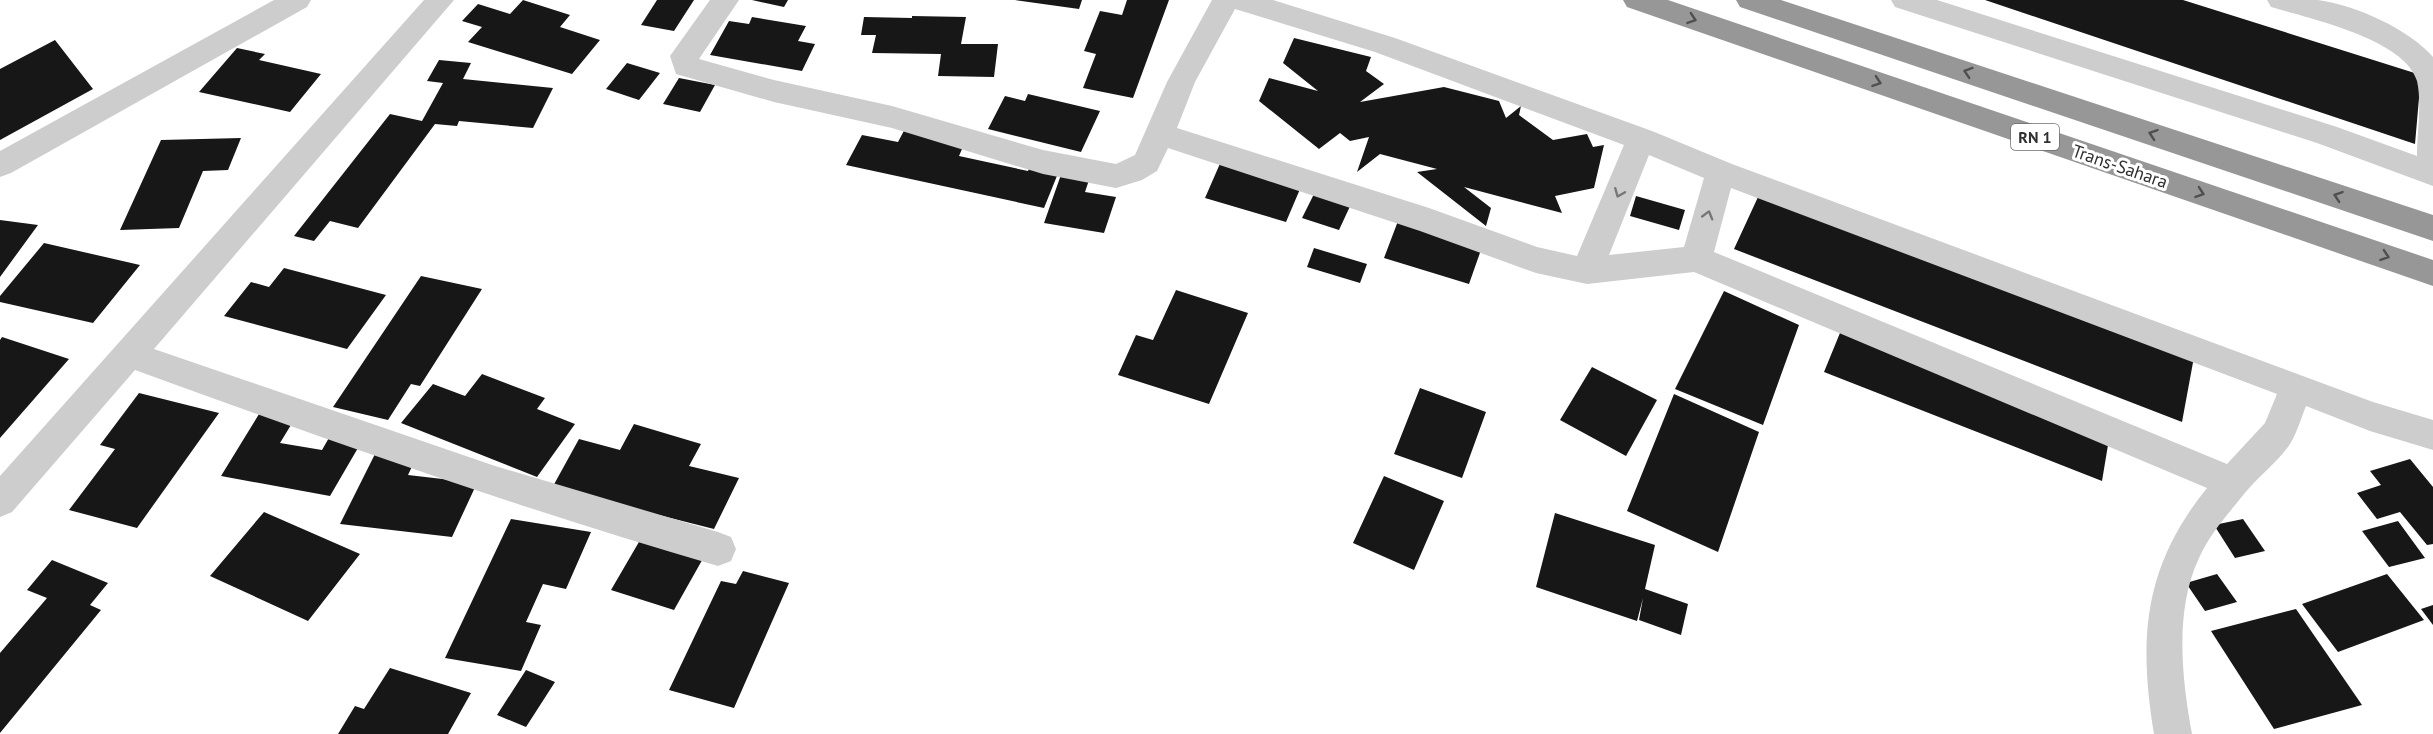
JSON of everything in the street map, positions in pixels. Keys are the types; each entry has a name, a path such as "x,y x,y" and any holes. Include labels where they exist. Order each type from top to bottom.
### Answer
{"highway":[{"name":"Trans-Sahara","path":"1637,0 2433,273"},
{"name":"RN 1","path":"1750,0 2433,228"}],"street":[{"path":"0,165 297,0"},
{"path":"0,501 440,0"},
{"path":"725,0 684,56 686,66 774,91 892,117 1043,162 1116,176 1146,163 1181,82 1226,0"},
{"path":"1240,0 1385,45 1641,139 1721,172 2370,416 2433,435"},
{"path":"1905,0 2327,135 2432,174 2432,81 2422,63 2408,49 2383,34 2352,21 2281,0"},
{"path":"1160,134 1429,220 1536,260 1587,271 1696,259 2232,482"},
{"path":"1587,271 1641,139"},
{"path":"1696,259 1721,172"},
{"path":"129,354 385,445 587,512 718,549"},
{"path":"2173,734 2166,700 2164,658 2167,613 2179,561 2193,535 2232,482 2278,433 2297,387"}],"building":[{"path":"523,0 570,15 560,27 600,40 572,74 468,42 482,27 462,21 478,4 510,14"},
{"path":"657,0 694,0 674,31 641,25"},
{"path":"752,0 788,0 784,7"},
{"path":"1015,0 1082,0 1079,9"},
{"path":"1127,0 1169,0 1133,98 1083,88 1096,54 1084,51 1100,11 1122,15"},
{"path":"1985,0 2183,0 2421,75 2415,144"},
{"path":"912,16 966,17 961,44 998,44 994,77 938,76 941,54 872,53 876,35 861,35 864,17 912,18"},
{"path":"752,17 806,26 798,41 815,44 802,71 710,55 729,21 749,24"},
{"path":"1294,38 1371,57 1366,71 1384,84 1360,102 1444,87 1499,101 1506,118 1521,106 1519,115 1553,140 1587,134 1593,147 1604,145 1594,188 1555,196 1562,213 1464,187 1491,208 1486,226 1417,172 1437,169 1380,154 1357,172 1369,137 1350,141 1340,133 1319,149 1259,101 1269,78 1318,91 1283,63"},
{"path":"55,40 93,89 0,140 0,69"},
{"path":"237,48 265,54 259,60 321,74 290,112 199,92"},
{"path":"439,60 471,63 463,79 553,88 533,128 459,121 457,126 435,124 358,228 330,221 314,241 294,236 390,114 422,121 443,83 427,81"},
{"path":"627,63 660,73 639,100 606,89"},
{"path":"679,78 715,85 700,112 663,104"},
{"path":"1028,94 1100,111 1081,152 988,129 1005,96 1025,101"},
{"path":"907,125 965,142 959,156 1028,171 1033,160 1061,166 1044,208 846,165 862,135 898,142"},
{"path":"241,138 228,170 203,171 179,228 120,230 161,140"},
{"path":"1222,159 1303,182 1286,222 1205,198"},
{"path":"1063,169 1091,174 1085,192 1116,197 1104,233 1044,223"},
{"path":"1316,190 1352,202 1339,230 1302,218"},
{"path":"1636,196 1685,210 1679,230 1630,216"},
{"path":"1758,197 2194,357 2182,422 1734,249"},
{"path":"0,220 38,225 0,277"},
{"path":"1398,221 1482,247 1469,284 1384,258"},
{"path":"44,243 140,265 93,323 0,302 0,296"},
{"path":"1314,248 1367,264 1360,283 1307,267"},
{"path":"284,268 386,295 347,349 224,316 251,282 269,287"},
{"path":"421,276 482,289 420,386 411,384 388,420 333,407"},
{"path":"1176,290 1248,313 1209,404 1118,375 1136,335 1153,340"},
{"path":"1724,291 1799,325 1763,425 1675,389"},
{"path":"1842,328 2110,433 2102,481 1824,372"},
{"path":"2,337 69,359 0,438 0,340"},
{"path":"1592,367 1657,400 1626,456 1560,420"},
{"path":"482,374 545,398 537,409 575,424 537,477 401,423 433,384 465,396"},
{"path":"1420,388 1486,412 1462,478 1394,454"},
{"path":"139,393 219,413 137,528 69,510 115,449 100,445"},
{"path":"1674,394 1759,432 1718,552 1627,511"},
{"path":"259,414 294,420 280,443 322,450 330,436 362,441 330,496 221,476"},
{"path":"634,424 701,444 689,466 739,478 714,529 552,488 579,439 620,450"},
{"path":"375,454 416,458 408,475 477,483 452,537 340,524"},
{"path":"2410,459 2433,487 2433,544 2427,545 2400,512 2377,519 2357,493 2381,485 2370,471"},
{"path":"1384,476 1444,501 1414,570 1353,543"},
{"path":"264,512 360,554 308,621 210,576"},
{"path":"1555,513 1655,545 1645,589 1688,604 1681,635 1639,620 1643,598 1637,621 1536,587"},
{"path":"511,519 591,532 566,589 543,584 526,622 541,625 521,671 445,658"},
{"path":"2243,519 2265,551 2235,558 2214,525"},
{"path":"2398,521 2425,558 2389,567 2362,531"},
{"path":"643,535 705,555 674,610 611,590"},
{"path":"52,560 108,583 90,605 101,610 0,733 0,653 47,598 27,590"},
{"path":"743,571 789,583 734,708 669,690 721,581 736,584"},
{"path":"2217,574 2237,602 2205,611 2186,583"},
{"path":"2387,574 2424,620 2338,652 2302,604"},
{"path":"2433,605 2433,625 2421,609"},
{"path":"2296,609 2362,705 2274,729 2211,631"},
{"path":"390,668 471,693 448,734 338,734 355,706 364,709"},
{"path":"526,670 555,682 526,727 497,715"}]}
